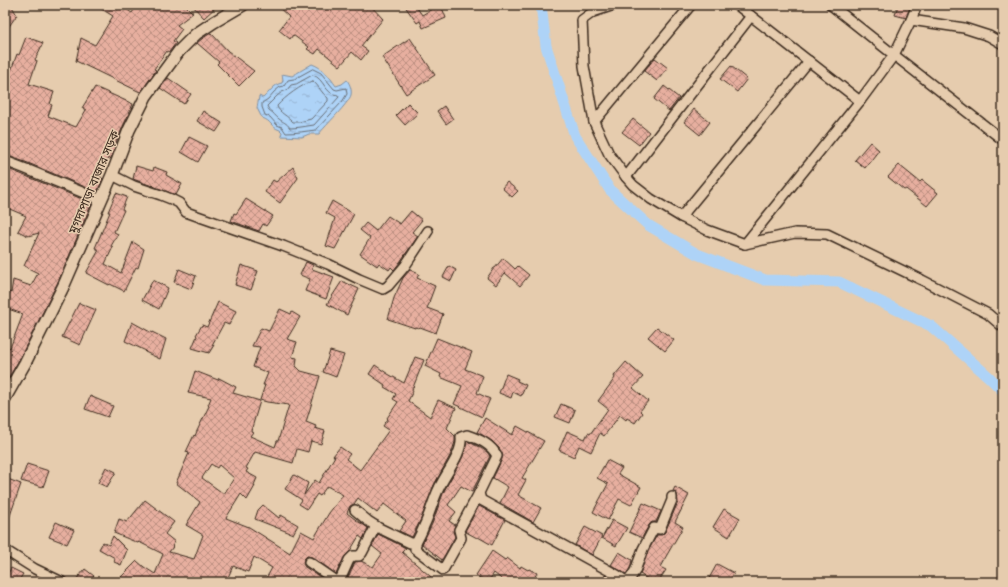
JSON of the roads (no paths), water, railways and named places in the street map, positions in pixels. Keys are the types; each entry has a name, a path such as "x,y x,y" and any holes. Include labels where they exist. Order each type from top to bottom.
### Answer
{"street":[{"name":"মুগদাপাড়া বাজার সড়ক","path":"5,398 25,363 64,285 146,96 179,51 196,34 243,5"},
{"path":"614,5 593,12 582,20 584,66 594,122 609,154 633,185 651,199 681,217 706,230 746,244 795,233 827,234 922,280 1001,322"},
{"path":"594,122 691,5"},
{"path":"736,5 860,101"},
{"path":"831,5 1003,140"},
{"path":"746,244 860,101 894,55 917,5"},
{"path":"626,177 751,16"},
{"path":"911,20 964,28 989,36 1003,44"},
{"path":"681,217 809,61"},
{"path":"5,161 101,200"},
{"path":"112,175 134,186 179,203 186,212 200,218 283,246 384,289 405,266 428,230"},
{"path":"467,435 488,444 495,450 497,456 479,493 459,530 461,538 443,570 415,549 416,543 439,488 458,453 462,443 461,437 467,435"},
{"path":"479,493 481,500 628,582 635,571 643,549 654,528 660,529 672,497"},
{"path":"355,510 368,521 390,534 410,543 416,543"},
{"path":"309,562 338,582 349,560 353,556 359,556 362,553 376,526"},
{"path":"5,550 35,569 62,582"}],"water":[{"path":"312,64 326,73 336,86 347,80 351,95 342,109 319,134 309,134 302,137 281,136 282,132 280,130 262,118 257,108 259,96 263,98 274,87 282,83 282,74 292,76"}],"waterway":[{"path":"541,5 546,46 575,136 610,190 648,225 697,254 765,280 839,282 931,326 1003,391"}]}
